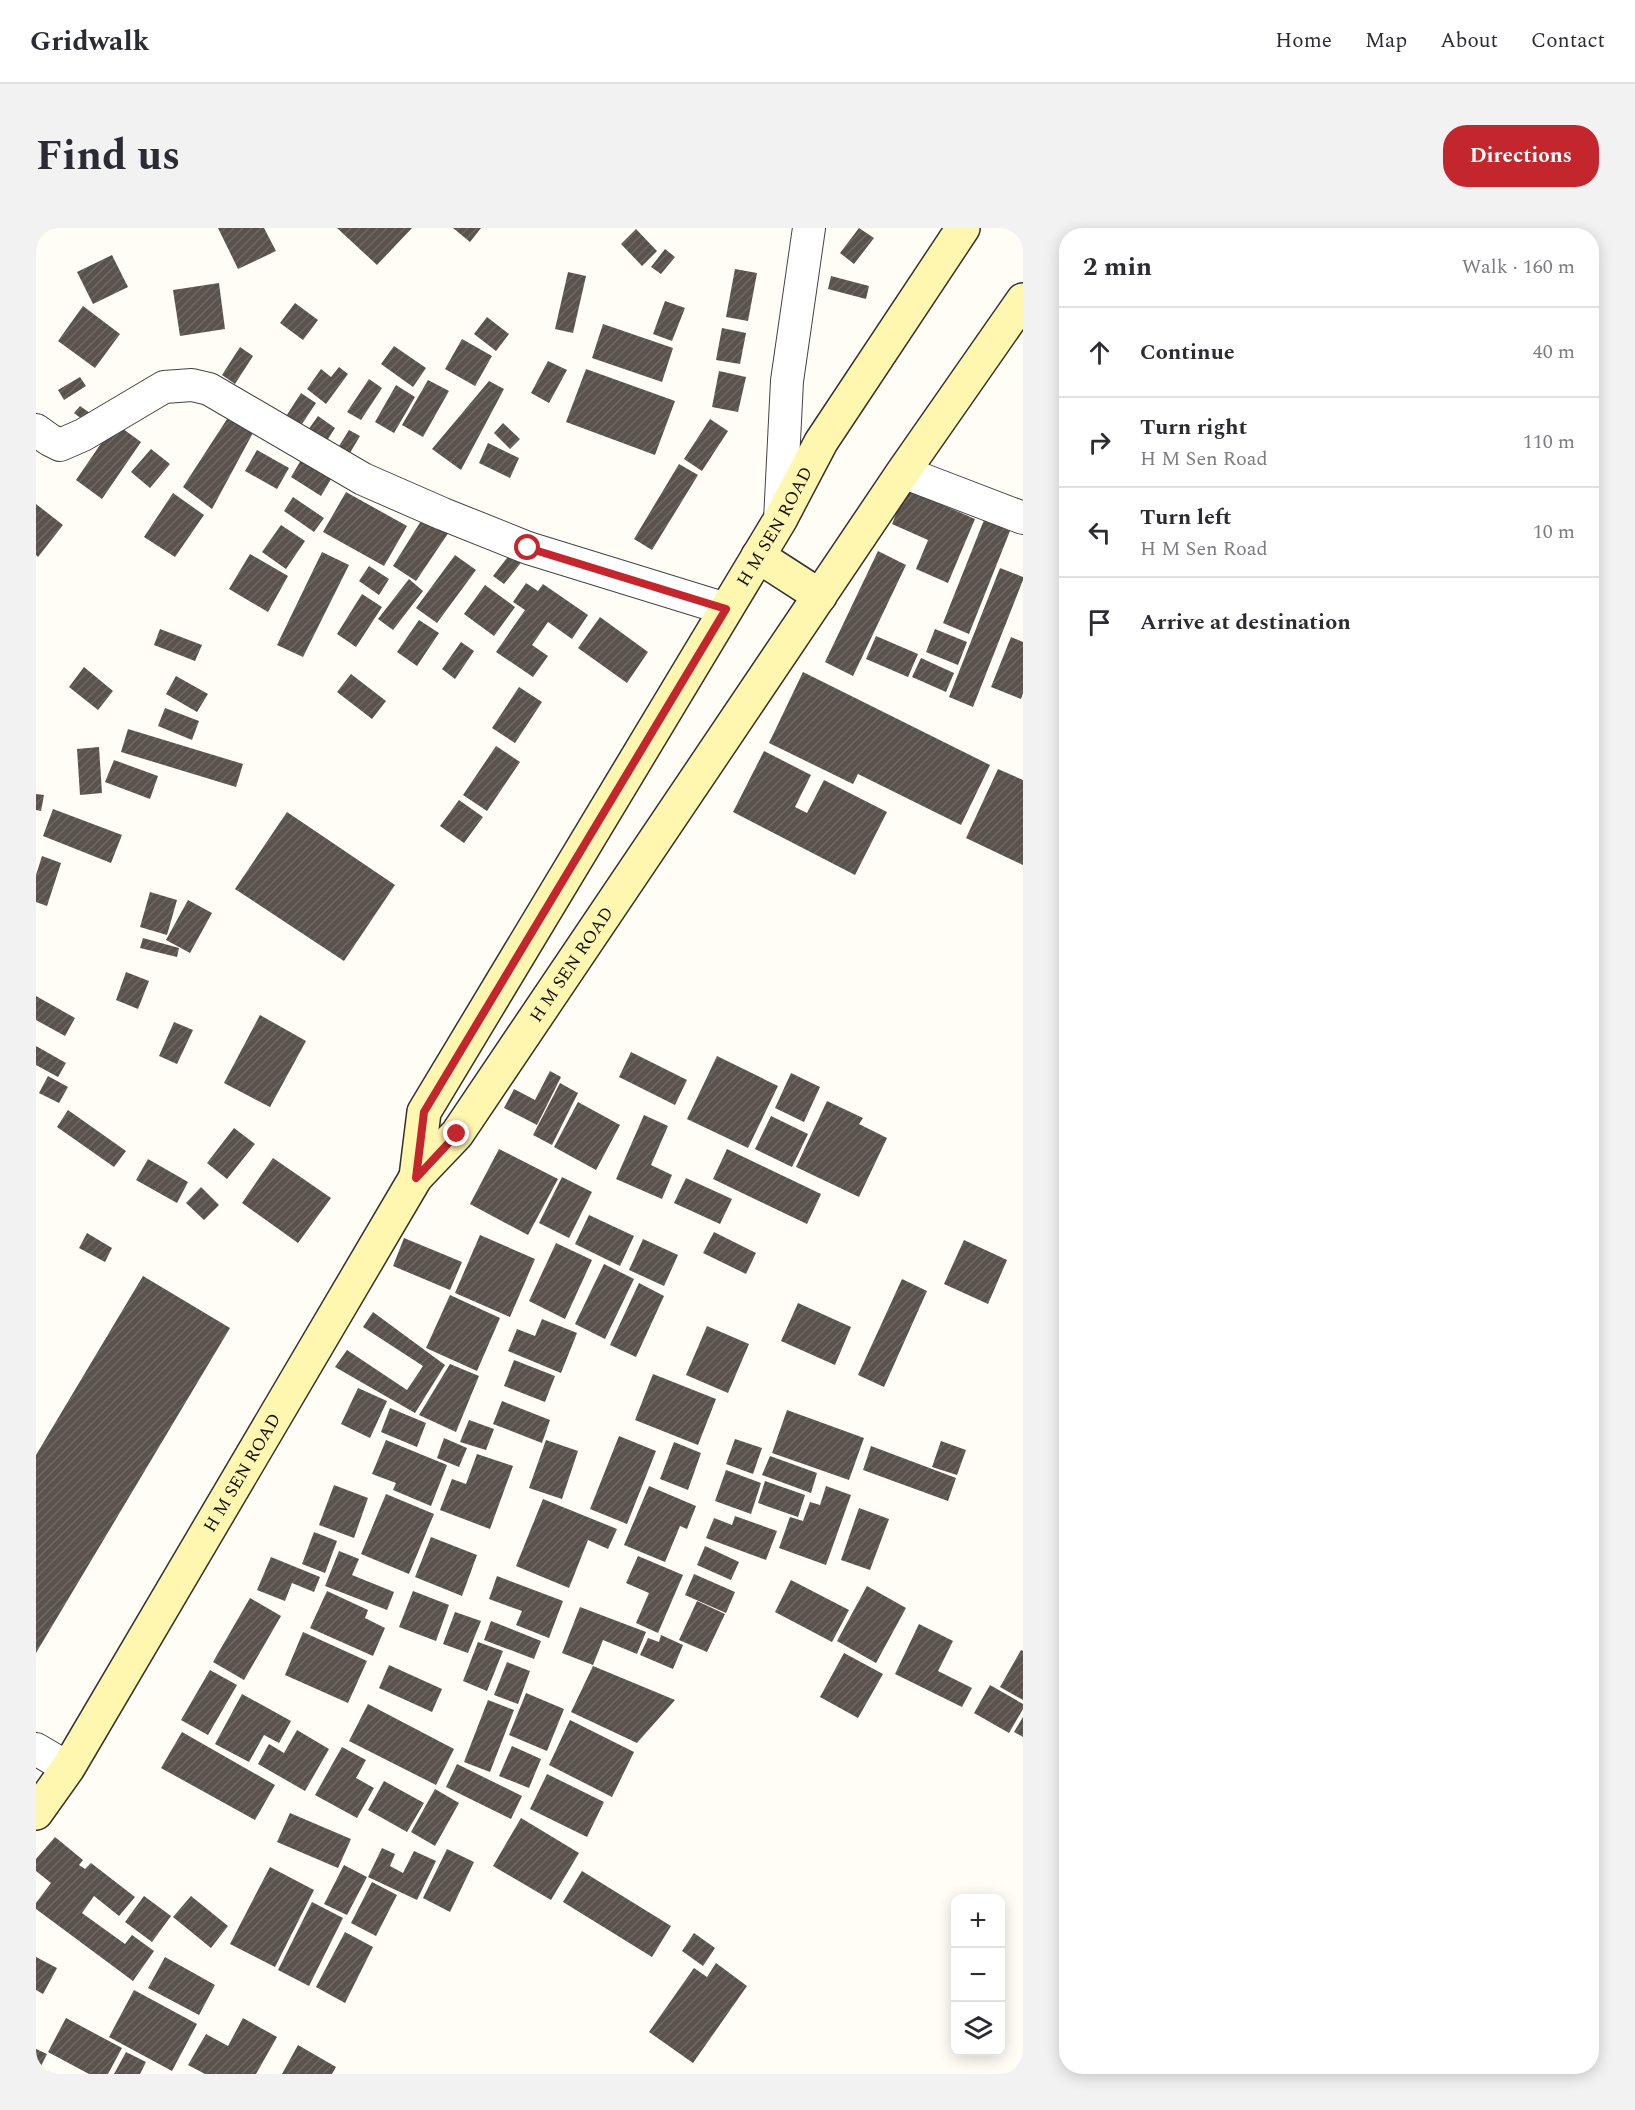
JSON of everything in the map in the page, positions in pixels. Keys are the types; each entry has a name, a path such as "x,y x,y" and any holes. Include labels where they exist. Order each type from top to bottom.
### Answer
{"main road":[{"name":"H M SEN ROAD","path":"416,1178 424,1112 780,520 821,442 963,228"},
{"name":"H M SEN ROAD","path":"36,1813 68,1768 416,1178 457,1134 903,472 1023,300"},
{"path":"758,556 820,596"},
{"path":"36,1778 68,1768"}],"street":[{"path":"780,520 787,381 809,228"},
{"path":"36,430 60,445 83,435 164,387 192,385 209,389 363,479 443,514 528,548 726,609"},
{"path":"903,472 1023,518"},
{"path":"36,1749 68,1768"}],"building":[{"path":"218,228 264,228 276,251 238,269"},
{"path":"337,228 412,228 377,265"},
{"path":"453,228 481,228 470,242"},
{"path":"859,228 874,238 854,264 840,253"},
{"path":"636,229 657,251 642,266 621,244"},
{"path":"665,249 675,257 661,274 651,267"},
{"path":"112,255 128,287 93,304 77,272"},
{"path":"735,269 757,273 748,321 726,317"},
{"path":"568,272 586,276 573,333 555,329"},
{"path":"831,276 869,286 866,299 828,289"},
{"path":"219,283 225,329 180,336 173,290"},
{"path":"665,301 685,308 672,341 653,334"},
{"path":"295,303 318,320 303,340 280,323"},
{"path":"83,306 120,334 95,368 58,341"},
{"path":"487,317 509,334 496,351 474,334"},
{"path":"603,324 673,348 662,382 592,358"},
{"path":"722,328 746,333 740,364 716,360"},
{"path":"462,339 492,356 475,386 445,369"},
{"path":"394,346 426,368 413,387 381,364"},
{"path":"240,347 253,356 235,384 222,375"},
{"path":"548,361 567,370 549,403 531,393"},
{"path":"339,367 348,374 326,404 307,389 321,369 331,377"},
{"path":"586,369 675,401 655,455 566,422"},
{"path":"719,371 746,377 738,412 712,407"},
{"path":"80,377 86,386 64,400 58,390"},
{"path":"369,379 382,388 361,420 347,412"},
{"path":"428,380 449,391 423,437 402,425"},
{"path":"489,381 504,389 461,470 432,449"},
{"path":"396,385 415,397 394,433 375,422"},
{"path":"301,393 316,403 298,430 283,421"},
{"path":"80,406 97,418 91,426 74,413"},
{"path":"229,416 254,431 212,509 183,487"},
{"path":"318,416 335,428 326,442 308,430"},
{"path":"710,419 728,431 702,471 684,459"},
{"path":"115,423 141,442 102,499 76,480"},
{"path":"503,423 520,439 510,449 494,433"},
{"path":"349,430 360,436 347,458 336,451"},
{"path":"488,443 519,458 510,478 479,463"},
{"path":"151,449 170,464 150,488 131,472"},
{"path":"257,450 289,468 277,489 245,471"},
{"path":"304,455 334,474 321,496 291,477"},
{"path":"679,464 698,475 652,550 634,539"},
{"path":"906,489 975,519 948,583 916,569 928,540 892,524"},
{"path":"346,492 407,526 384,566 323,532"},
{"path":"173,493 204,515 175,557 144,537"},
{"path":"293,497 324,518 314,532 284,511"},
{"path":"36,504 63,525 38,557 36,555"},
{"path":"426,513 451,529 416,581 393,566"},
{"path":"984,520 1010,531 969,634 943,623"},
{"path":"281,525 305,541 286,569 262,552"},
{"path":"513,550 524,559 504,584 493,576"},
{"path":"878,551 906,565 853,676 825,662"},
{"path":"322,552 349,565 303,657 277,645"},
{"path":"250,554 288,576 268,612 229,589"},
{"path":"455,555 476,570 437,623 416,608"},
{"path":"369,566 389,579 379,595 359,581"},
{"path":"1000,568 1023,577 1023,580 973,707 949,697"},
{"path":"409,579 423,591 393,630 378,619"},
{"path":"526,583 538,591 543,584 588,615 572,639 548,622 532,645 548,656 533,677 496,652 525,610 513,602"},
{"path":"485,585 515,607 494,636 464,614"},
{"path":"362,594 382,607 356,647 337,634"},
{"path":"600,617 648,652 627,683 578,648"},
{"path":"419,620 439,633 417,666 397,652"},
{"path":"160,629 202,645 195,661 154,645"},
{"path":"935,629 967,642 958,665 926,652"},
{"path":"876,636 918,654 908,677 866,659"},
{"path":"1011,637 1023,642 1021,699 991,687"},
{"path":"461,642 474,651 455,679 442,669"},
{"path":"921,658 954,673 946,692 912,677"},
{"path":"84,667 113,691 98,710 69,687"},
{"path":"803,672 990,765 961,825 858,774 853,784 769,743"},
{"path":"351,674 386,701 372,719 337,692"},
{"path":"176,676 208,694 197,712 166,694"},
{"path":"519,687 542,702 515,743 492,728"},
{"path":"165,708 199,721 192,740 158,726"},
{"path":"128,729 243,764 236,787 121,752"},
{"path":"496,746 520,762 487,811 463,795"},
{"path":"99,747 102,793 80,795 77,749"},
{"path":"764,751 811,775 795,807 807,813 824,780 887,812 855,875 733,812"},
{"path":"114,760 158,776 150,799 105,782"},
{"path":"998,769 1023,780 1023,865 966,838"},
{"path":"36,794 44,795 41,811 36,810"},
{"path":"459,800 483,817 464,843 440,826"},
{"path":"53,809 122,835 111,863 43,836"},
{"path":"287,812 395,885 344,961 235,889"},
{"path":"42,856 61,863 47,906 36,902 36,875"},
{"path":"150,892 177,900 167,935 140,927"},
{"path":"188,900 212,913 190,953 166,940"},
{"path":"143,938 179,948 177,957 140,948"},
{"path":"126,972 149,981 138,1009 116,1000"},
{"path":"36,996 75,1018 65,1036 36,1020"},
{"path":"260,1015 306,1041 270,1107 224,1083"},
{"path":"174,1022 193,1030 177,1064 159,1056"},
{"path":"36,1046 66,1063 58,1077 36,1065"},
{"path":"631,1052 687,1080 675,1105 619,1077"},
{"path":"717,1056 778,1086 748,1148 687,1119"},
{"path":"550,1071 561,1077 537,1125 504,1108 514,1089 535,1100"},
{"path":"791,1073 820,1087 804,1122 775,1108"},
{"path":"48,1076 68,1087 59,1103 39,1093"},
{"path":"560,1083 578,1093 552,1145 533,1135"},
{"path":"827,1101 863,1118 859,1124 887,1138 859,1197 796,1167"},
{"path":"578,1102 620,1125 596,1170 554,1147"},
{"path":"68,1110 126,1151 114,1167 57,1127"},
{"path":"644,1115 668,1126 651,1165 672,1175 662,1199 616,1179"},
{"path":"771,1116 808,1134 792,1167 755,1149"},
{"path":"234,1128 255,1144 227,1179 207,1163"},
{"path":"499,1149 558,1179 528,1235 470,1204"},
{"path":"727,1149 821,1194 807,1224 713,1179"},
{"path":"273,1158 331,1198 298,1243 242,1203"},
{"path":"148,1159 188,1182 177,1203 136,1180"},
{"path":"562,1177 592,1192 569,1238 539,1223"},
{"path":"686,1178 732,1199 720,1224 674,1203"},
{"path":"201,1187 219,1205 204,1220 186,1203"},
{"path":"589,1215 634,1236 620,1266 575,1244"},
{"path":"714,1232 756,1253 746,1274 703,1253"},
{"path":"87,1233 112,1248 105,1262 79,1248"},
{"path":"480,1235 535,1259 510,1317 455,1293"},
{"path":"404,1238 462,1262 450,1290 393,1266"},
{"path":"643,1239 678,1255 664,1286 629,1270"},
{"path":"964,1240 1007,1260 988,1304 944,1284"},
{"path":"556,1243 592,1260 565,1319 529,1301"},
{"path":"604,1264 634,1279 605,1339 575,1324"},
{"path":"143,1276 230,1328 36,1653 36,1455"},
{"path":"902,1279 927,1291 884,1387 858,1375"},
{"path":"639,1283 664,1296 636,1357 610,1345"},
{"path":"450,1295 500,1318 477,1371 426,1348"},
{"path":"798,1303 851,1327 835,1365 781,1341"},
{"path":"373,1312 445,1365 415,1413 335,1367 347,1350 407,1390 423,1366 363,1327"},
{"path":"542,1319 577,1333 561,1373 508,1351 517,1329 535,1336"},
{"path":"707,1326 749,1344 728,1393 686,1375"},
{"path":"514,1360 555,1376 545,1402 504,1386"},
{"path":"450,1364 479,1376 456,1432 419,1415"},
{"path":"653,1374 716,1399 698,1445 635,1420"},
{"path":"358,1388 387,1401 370,1438 341,1424"},
{"path":"502,1401 550,1420 542,1443 493,1424"},
{"path":"390,1408 426,1423 417,1447 381,1432"},
{"path":"787,1410 864,1438 849,1480 772,1453"},
{"path":"469,1420 494,1429 486,1450 460,1442"},
{"path":"619,1436 656,1451 627,1524 590,1509"},
{"path":"444,1438 467,1448 459,1467 437,1458"},
{"path":"735,1439 762,1448 753,1474 726,1464"},
{"path":"386,1440 447,1465 431,1506 393,1490 396,1483 372,1474"},
{"path":"546,1440 578,1451 562,1499 529,1488"},
{"path":"941,1441 966,1450 957,1475 932,1467"},
{"path":"674,1442 701,1453 688,1490 660,1479"},
{"path":"871,1446 956,1478 948,1501 863,1470"},
{"path":"477,1454 513,1466 490,1529 440,1510 452,1479 466,1484"},
{"path":"770,1456 817,1473 811,1493 762,1475"},
{"path":"726,1470 761,1483 751,1514 715,1501"},
{"path":"765,1481 805,1495 798,1517 758,1503"},
{"path":"334,1485 368,1498 354,1538 319,1525"},
{"path":"649,1486 696,1506 687,1529 680,1526 665,1562 624,1545"},
{"path":"826,1486 851,1495 826,1565 779,1548 790,1517 803,1521 810,1502 820,1505"},
{"path":"386,1494 434,1514 409,1574 361,1554"},
{"path":"543,1499 617,1529 608,1549 588,1540 569,1588 516,1566"},
{"path":"859,1508 889,1519 870,1570 841,1560"},
{"path":"735,1516 777,1531 766,1560 706,1538 714,1518 732,1525"},
{"path":"314,1532 337,1541 325,1573 302,1564"},
{"path":"431,1537 477,1555 462,1596 415,1577"},
{"path":"705,1546 739,1562 731,1580 697,1565"},
{"path":"339,1551 359,1559 352,1575 394,1592 387,1610 325,1586"},
{"path":"638,1556 683,1575 658,1633 636,1623 649,1593 626,1583"},
{"path":"271,1557 320,1577 314,1592 292,1583 285,1601 257,1590"},
{"path":"694,1574 735,1592 726,1613 685,1595"},
{"path":"497,1576 563,1601 549,1638 516,1625 522,1611 489,1599"},
{"path":"791,1580 849,1610 832,1642 775,1612"},
{"path":"867,1586 906,1608 876,1663 837,1641"},
{"path":"327,1591 368,1610 365,1618 385,1628 373,1656 310,1628"},
{"path":"413,1591 449,1605 436,1641 399,1627"},
{"path":"250,1598 281,1616 244,1680 213,1662"},
{"path":"697,1601 725,1614 707,1652 679,1640"},
{"path":"580,1607 646,1632 637,1654 603,1640 593,1665 562,1653"},
{"path":"455,1612 481,1621 468,1653 443,1644"},
{"path":"491,1621 541,1641 534,1659 484,1640"},
{"path":"919,1624 953,1641 938,1671 972,1688 962,1707 895,1674"},
{"path":"303,1632 367,1661 348,1703 285,1675"},
{"path":"661,1635 683,1645 673,1669 640,1655 648,1638 659,1642"},
{"path":"478,1642 503,1651 487,1691 463,1681"},
{"path":"1021,1650 1023,1651 1023,1700 1000,1687"},
{"path":"844,1653 883,1674 858,1718 820,1697"},
{"path":"507,1662 530,1671 518,1704 494,1695"},
{"path":"389,1665 442,1689 432,1712 379,1688"},
{"path":"593,1666 675,1700 637,1743 571,1712"},
{"path":"210,1670 237,1685 208,1735 181,1720"},
{"path":"990,1685 1023,1704 1023,1709 1009,1733 974,1713"},
{"path":"526,1693 564,1709 547,1751 509,1735"},
{"path":"242,1694 291,1721 279,1743 264,1735 249,1762 215,1744"},
{"path":"488,1700 514,1710 490,1772 464,1762"},
{"path":"368,1704 454,1749 436,1785 349,1741"},
{"path":"1023,1717 1023,1737 1014,1732"},
{"path":"570,1720 634,1752 612,1797 549,1765"},
{"path":"297,1730 329,1749 305,1791 258,1764 269,1744 284,1753"},
{"path":"182,1732 275,1785 255,1820 161,1768"},
{"path":"512,1746 541,1759 529,1788 499,1776"},
{"path":"342,1747 366,1760 356,1778 374,1788 357,1818 315,1795"},
{"path":"457,1764 522,1796 511,1819 446,1787"},
{"path":"547,1774 604,1802 587,1837 530,1809"},
{"path":"384,1781 424,1803 407,1832 368,1810"},
{"path":"435,1789 459,1803 435,1846 411,1832"},
{"path":"290,1813 351,1839 338,1868 277,1842"},
{"path":"521,1818 579,1853 551,1900 493,1866"},
{"path":"55,1837 83,1860 79,1865 85,1869 91,1863 135,1897 119,1916 94,1896 82,1913 125,1944 132,1935 154,1951 133,1981 36,1909 36,1903 51,1883 36,1871 36,1859"},
{"path":"382,1848 395,1854 390,1866 403,1873 414,1851 436,1861 417,1900 368,1877"},
{"path":"447,1849 474,1862 450,1912 423,1898"},
{"path":"344,1865 367,1877 347,1915 324,1904"},
{"path":"270,1867 314,1890 275,1967 230,1944"},
{"path":"582,1871 671,1926 652,1957 563,1902"},
{"path":"372,1882 397,1895 376,1936 351,1923"},
{"path":"144,1896 171,1916 152,1942 125,1922"},
{"path":"191,1896 228,1926 211,1948 173,1917"},
{"path":"312,1902 343,1918 309,1986 278,1970"},
{"path":"345,1932 373,1947 345,2003 316,1987"},
{"path":"694,1933 715,1948 703,1966 682,1951"},
{"path":"36,1957 57,1968 43,1994 36,1990"},
{"path":"165,1957 215,1985 199,2015 148,1988"},
{"path":"716,1963 747,1986 693,2063 649,2032 694,1968 707,1977"},
{"path":"134,1990 197,2024 172,2071 109,2037"},
{"path":"66,2018 122,2048 108,2074 89,2074 48,2052"},
{"path":"243,2018 277,2037 256,2074 205,2074 188,2065 206,2034 228,2046"},
{"path":"298,2045 336,2067 332,2074 282,2074"},
{"path":"36,2049 47,2054 37,2074 36,2074"},
{"path":"126,2052 146,2062 140,2074 114,2074"}],"route":[{"path":"457,1134 416,1178 424,1112 726,609 528,548"}]}
